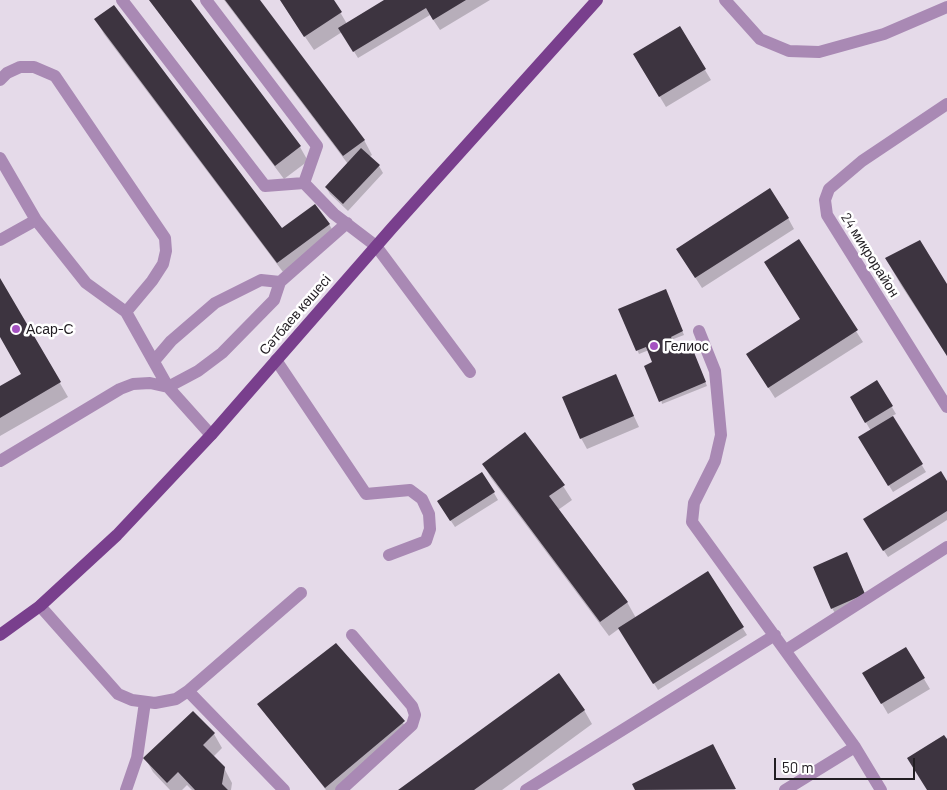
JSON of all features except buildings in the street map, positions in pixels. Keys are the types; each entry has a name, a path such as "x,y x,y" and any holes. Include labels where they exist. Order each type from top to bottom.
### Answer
{"main road":[{"name":"Сәтбаев көшесі","path":"0,635 40,606 117,535 211,435 376,246 597,0"}],"street":[{"path":"122,0 265,186 304,183 346,223 376,246 470,372"},
{"path":"206,0 316,146 304,183"},
{"path":"725,0 760,39 789,51 819,52 875,37 947,7"},
{"path":"0,80 7,73 20,67 34,67 55,76 165,238 166,251 163,264 152,281 126,312"},
{"name":"24 микрорайон","path":"947,104 862,161 829,189 825,200 828,215 947,407"},
{"path":"0,158 36,220 86,283 126,312 168,387 211,435"},
{"path":"0,240 36,220"},
{"path":"0,461 120,389 133,384 150,383 168,387 198,371 222,353 274,300 280,282 346,223"},
{"path":"154,362 171,341 215,303 261,280 280,282"},
{"path":"699,331 715,371 721,435 715,461 694,503 692,522 855,747 881,790"},
{"path":"276,360 366,494 410,490 422,499 429,514 430,529 426,541 389,555"},
{"path":"786,650 947,547"},
{"path":"40,606 118,694 145,702 165,702 176,699 188,691 301,593"},
{"path":"341,790 412,724 414,715 412,706 352,635"},
{"path":"526,790 775,635"},
{"path":"188,691 284,790"},
{"path":"126,790 137,758 145,702"},
{"path":"785,790 855,747"}],"place":[{"name":"Асар-С","path":"16,329"},
{"name":"Гелиос","path":"654,346"}]}
